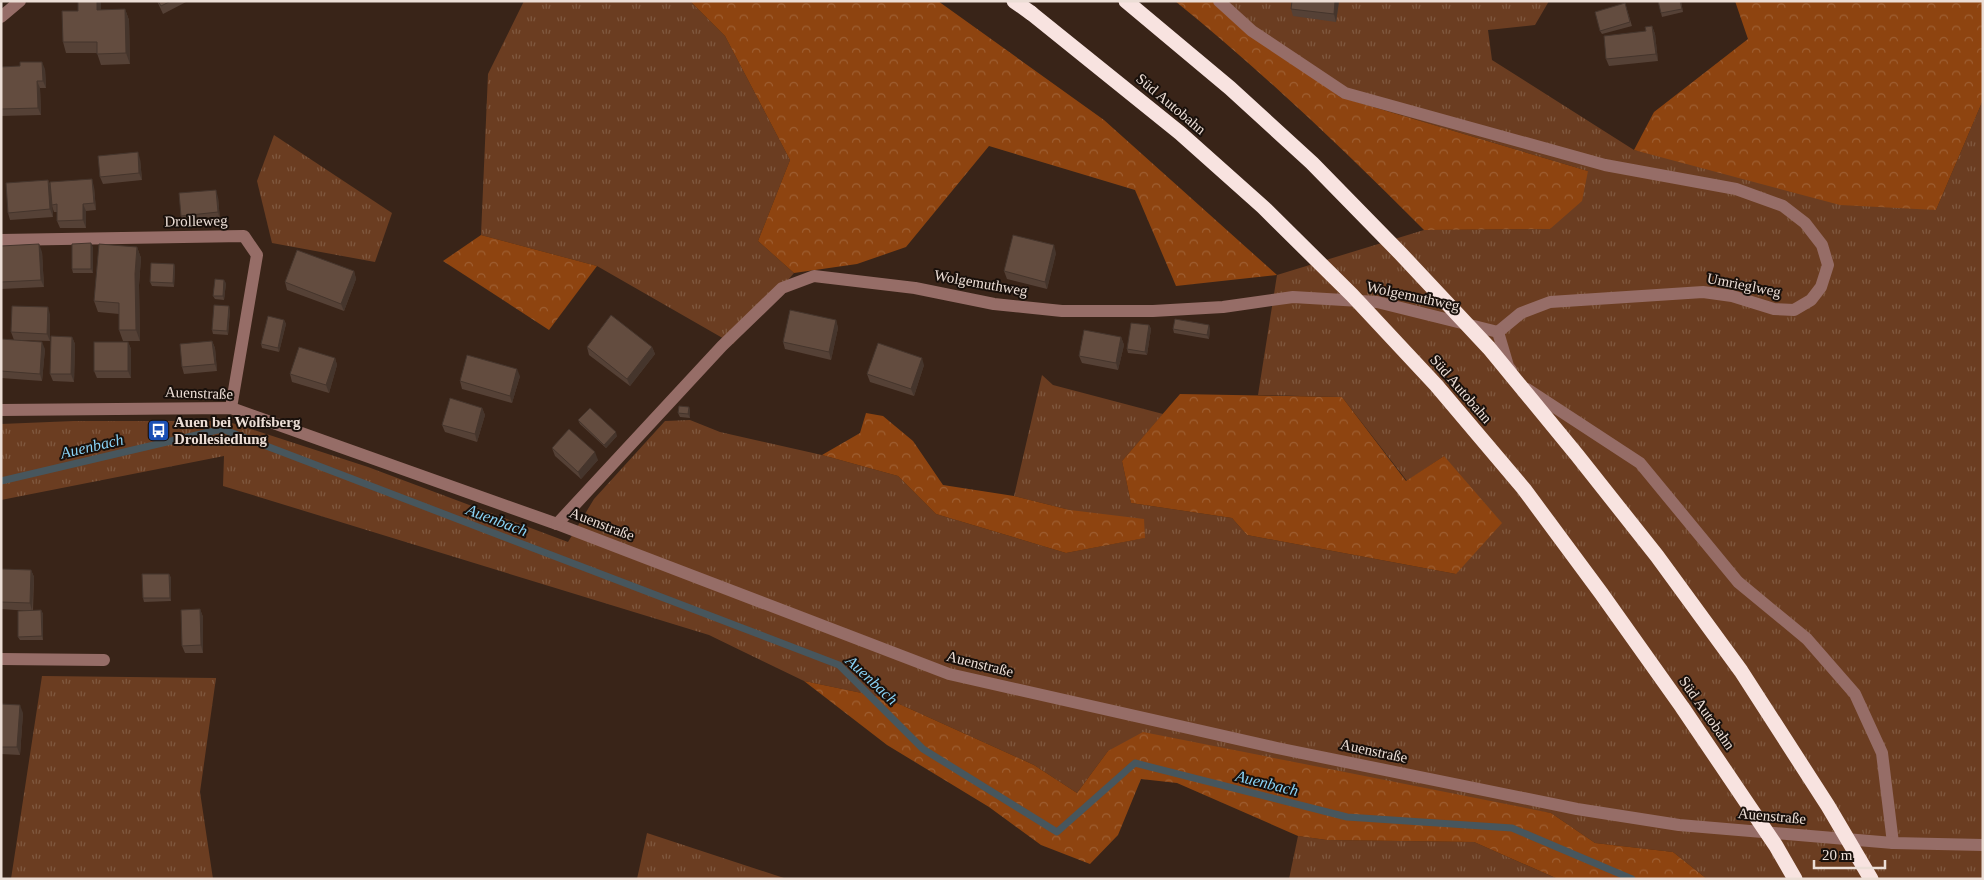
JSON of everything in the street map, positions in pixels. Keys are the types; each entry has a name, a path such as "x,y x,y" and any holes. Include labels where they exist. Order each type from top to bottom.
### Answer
{"highway":[{"name":"Süd Autobahn","path":"1014,1 1180,132 1263,207 1352,295 1436,385 1524,489 1601,594 1682,707 1776,846 1795,879"},
{"path":"1126,1 1230,88 1312,163 1489,348 1651,548 1741,671 1828,806 1871,879"}],"street":[{"path":"1,17 20,1"},
{"name":"Umrieglweg","path":"1219,1 1252,31 1345,93 1605,165 1736,189 1783,206 1805,223 1822,245 1828,266 1821,287 1811,300 1794,310 1774,309 1732,296 1703,292 1550,302 1521,313 1498,332"},
{"name":"Drolleweg","path":"1,240 244,236 257,255 231,408"},
{"name":"Wolgemuthweg","path":"557,524 729,339 782,288 814,276 915,288 994,304 1062,311 1222,307 1293,297 1377,302 1498,332"},
{"path":"1498,332 1508,366 1530,391 1640,463 1738,582 1807,639 1855,694 1882,753 1893,843"},
{"name":"Auenstraße","path":"1,410 231,408 557,524 949,674 1276,748 1577,809 1679,825 1893,843 1983,845"},
{"path":"1,658 104,660"}],"green space":[{"path":"524,1 690,1 725,36 790,160 758,241 794,273 733,344 597,266 481,235 488,74"},
{"path":"690,1 938,1 1104,120 1277,275 1176,286 1135,190 989,146 906,247 857,264 794,273 758,241 790,160 725,36"},
{"path":"1175,1 1218,1 1340,97 1588,171 1582,201 1550,229 1424,230 1302,112 1240,55"},
{"path":"1218,1 1549,1 1535,25 1488,30 1492,60 1634,150 1936,210 1983,100 1983,879 1707,879 1673,852 1595,843 1551,813 1108,751 1077,793 1034,765 886,698 804,681 709,635 223,486 224,456 1,500 1,424 74,421 226,421 368,467 568,542 594,499 665,421 690,420 720,432 822,455 898,476 936,514 1066,553 1144,538 1070,510 1014,496 1042,375 1053,385 1163,414 1122,461 1131,503 1232,518 1247,535 1456,574 1444,456 1407,481 1342,397 1258,395 1277,275 1424,230 1550,229 1588,171 1340,97"},
{"path":"1735,1 1983,1 1983,100 1936,210 1840,205 1634,150 1654,112 1748,39"},
{"path":"274,135 392,213 375,262 272,243 257,181"},
{"path":"481,235 597,266 549,330 443,261"},
{"path":"1180,394 1342,397 1406,481 1444,456 1502,523 1456,574 1247,535 1232,518 1131,503 1122,461"},
{"path":"866,413 883,416 913,441 943,485 1014,496 1070,510 1144,519 1145,538 1066,553 936,514 898,476 822,455 860,433"},
{"path":"42,676 216,678 200,792 213,879 11,879"},
{"path":"804,681 886,698 1034,765 1077,793 1108,751 1143,732 1551,813 1595,843 1673,852 1707,879 1558,879 1474,842 1327,840 1298,836 1177,783 1141,779 1118,835 1090,864 1041,845 989,807 887,745"},
{"path":"647,833 787,879 637,879"},
{"path":"1298,836 1327,840 1474,842 1558,879 1289,879"}],"building":[{"path":"78,1 97,1 97,10 125,9 126,53 97,54 97,42 63,42 62,11 78,11"},
{"path":"158,1 171,1 161,6"},
{"path":"1292,1 1335,1 1334,14 1291,9"},
{"path":"1658,1 1680,1 1682,9 1661,13"},
{"path":"1625,3 1630,22 1600,31 1595,12"},
{"path":"1652,26 1656,54 1606,59 1604,36 1646,31 1645,27"},
{"path":"20,62 42,62 43,81 37,81 38,108 1,109 1,67 20,66"},
{"path":"138,152 139,173 100,177 98,156"},
{"path":"92,179 94,203 83,204 83,220 57,221 57,204 52,205 50,182"},
{"path":"48,180 50,209 8,213 6,183"},
{"path":"216,190 218,212 181,216 179,193"},
{"path":"1013,235 1054,245 1045,282 1004,271"},
{"path":"91,243 91,269 72,269 72,244"},
{"path":"39,244 41,280 1,282 1,246"},
{"path":"99,244 137,247 135,274 136,330 119,330 119,303 94,301"},
{"path":"297,250 354,271 341,304 285,282"},
{"path":"151,263 174,264 173,283 150,282"},
{"path":"215,279 224,280 223,296 213,296"},
{"path":"214,305 229,306 227,331 212,330"},
{"path":"12,306 48,307 47,334 11,332"},
{"path":"790,310 836,320 829,352 783,342"},
{"path":"611,315 652,347 627,379 587,347"},
{"path":"268,316 284,320 278,348 261,344"},
{"path":"1175,319 1209,325 1207,335 1173,329"},
{"path":"1131,323 1149,325 1145,352 1127,349"},
{"path":"1084,330 1121,337 1116,363 1079,356"},
{"path":"51,336 72,337 71,374 50,374"},
{"path":"1,339 42,342 40,374 1,371"},
{"path":"212,341 215,364 182,367 180,344"},
{"path":"94,342 128,342 128,371 94,371"},
{"path":"878,343 922,358 911,389 867,374"},
{"path":"299,347 335,358 326,385 290,374"},
{"path":"467,355 517,369 510,396 460,381"},
{"path":"450,398 482,408 475,434 442,425"},
{"path":"679,406 689,407 688,414 678,413"},
{"path":"590,408 616,432 604,445 578,420"},
{"path":"569,429 595,452 578,472 552,448"},
{"path":"1,569 31,570 30,603 1,602"},
{"path":"142,574 169,574 170,598 143,598"},
{"path":"200,609 201,645 182,646 181,610"},
{"path":"41,610 42,636 18,637 18,611"},
{"path":"1,704 20,705 17,747 1,747"}],"waterway":[{"name":"Auenbach","path":"1,481 222,429 839,665 923,749 1057,832 1135,763 1347,817 1512,828 1632,879"}],"place":[{"name":"Auen bei Wolfsberg Drollesiedlung","path":"158,431"}]}
